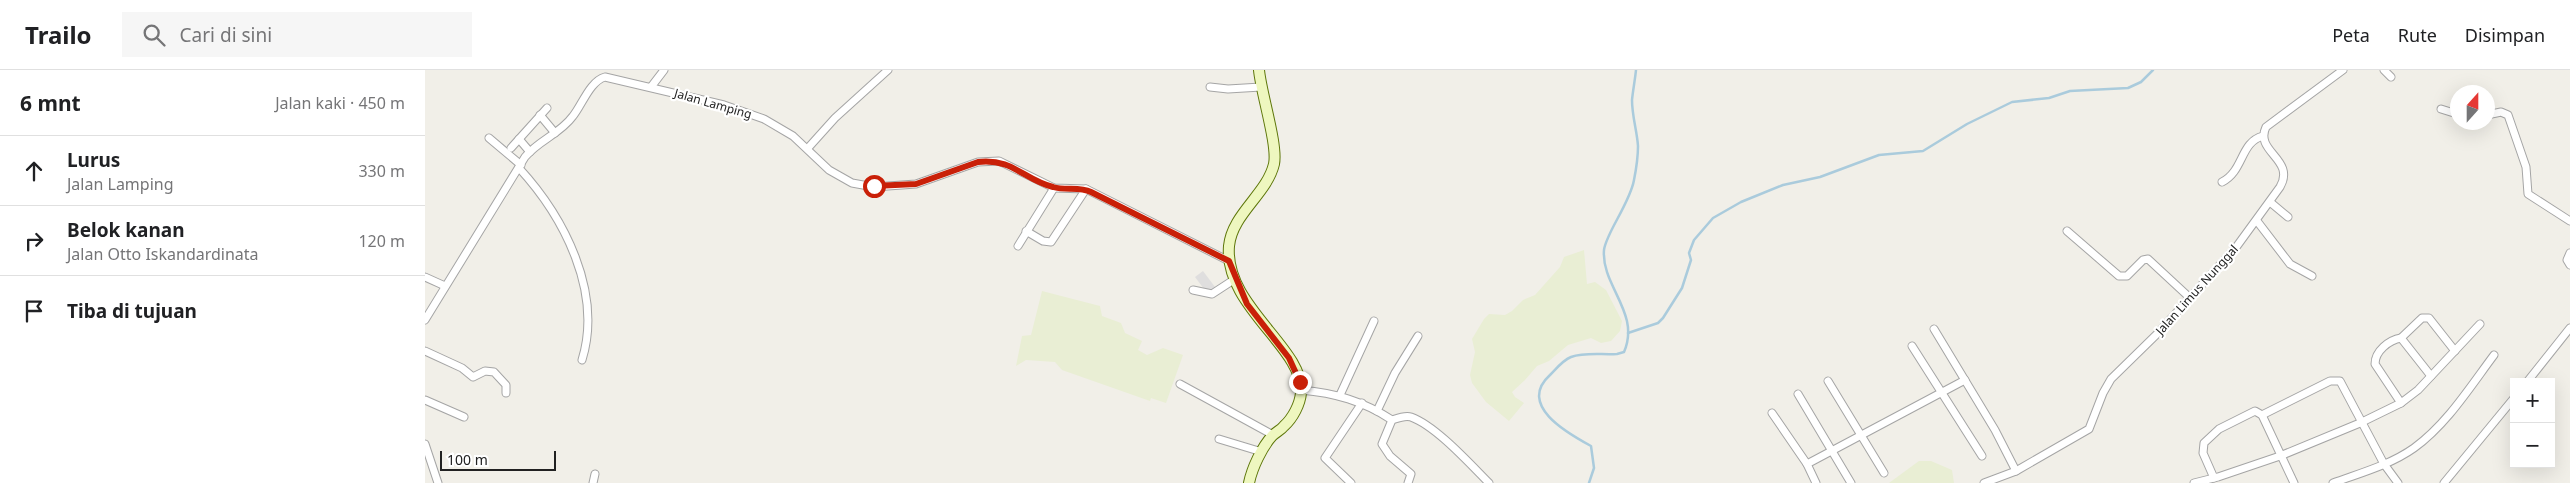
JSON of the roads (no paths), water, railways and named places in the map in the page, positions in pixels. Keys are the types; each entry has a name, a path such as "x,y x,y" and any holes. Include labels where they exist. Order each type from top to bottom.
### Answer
{"main road":[{"path":"1249,483 1262,452 1273,435 1285,426 1294,413 1301,390 1295,367 1247,304 1229,261 1229,246 1236,227 1266,183 1274,164 1274,148 1259,70"}],"street":[{"path":"651,87 664,70"},
{"path":"807,148 835,118 888,70"},
{"path":"2222,182 2235,173 2251,142 2263,136 2269,123 2343,70"},
{"path":"2384,70 2391,77"},
{"name":"Jalan Lamping","path":"425,320 529,152 555,133 574,115 601,78 610,78 651,87 724,105 764,119 779,126 807,148 837,176 862,186 916,184 978,162 987,161 1010,164 1054,188 1086,190 1229,261"},
{"path":"1210,87 1228,89 1261,87"},
{"path":"511,148 547,108"},
{"path":"2441,109 2450,112"},
{"path":"2495,114 2501,112 2508,115 2526,167 2529,194 2570,221"},
{"path":"540,116 555,133"},
{"name":"Jalan Limus Nunggal","path":"1984,483 2016,471 2089,429 2103,393 2111,379 2157,334 2257,222 2280,187 2285,174 2263,136"},
{"path":"489,138 520,166 562,226 581,274 589,325 582,360"},
{"path":"519,139 529,152"},
{"path":"1018,246 1054,188"},
{"path":"1026,232 1043,241 1051,242 1086,190"},
{"path":"2270,202 2288,217"},
{"path":"2257,222 2290,264 2312,276"},
{"path":"2067,231 2119,276 2127,276 2143,260 2148,260 2189,297"},
{"path":"2570,253 2567,260 2570,265"},
{"path":"425,277 445,286"},
{"path":"1193,290 1213,294 1235,279"},
{"path":"2401,403 2375,364 2375,358 2379,351 2396,339 2401,338 2422,318 2429,318 2455,351"},
{"path":"1340,395 1374,321"},
{"path":"2194,483 2218,479 2280,456 2361,423 2401,403 2431,376 2480,324"},
{"path":"2530,378 2570,328"},
{"path":"1934,329 2016,471"},
{"path":"1377,411 1395,374 1418,336"},
{"path":"2401,338 2431,376"},
{"path":"1912,346 1982,456"},
{"path":"425,351 462,368 473,377 485,371 494,372 506,385 506,393"},
{"path":"2333,483 2384,464 2412,449 2438,426 2494,355"},
{"path":"1807,464 1965,380"},
{"path":"2262,415 2330,381 2338,380 2342,384 2384,464 2397,483"},
{"path":"1828,381 1860,436 1884,472"},
{"path":"1180,384 1273,435"},
{"path":"1301,390 1340,395 1362,403 1392,420 1411,417 1431,429 1489,483"},
{"path":"1798,394 1851,483"},
{"path":"425,400 464,418"},
{"path":"1351,483 1325,458 1362,403"},
{"path":"2443,483 2510,403"},
{"path":"2218,479 2203,453 2204,443 2219,429 2252,412 2258,412 2262,415 2294,483"},
{"path":"1772,413 1807,464 1816,483"},
{"path":"1392,420 1382,444 1390,456 1411,474 1408,483"},
{"path":"1219,439 1262,452"},
{"path":"425,444 439,483"},
{"path":"593,483 595,474"}],"waterway":[{"path":"1589,483 1594,468 1591,446 1570,434 1549,417 1542,407 1539,397 1541,386 1557,367 1568,358 1576,355 1617,354 1624,352 1628,338 1628,325 1608,276 1604,250 1609,235 1632,189 1635,176 1638,146 1632,100 1636,70"},
{"path":"1628,333 1658,323 1663,318 1682,288 1691,260 1689,253 1694,240 1713,218 1741,202 1783,185 1820,177 1879,155 1923,151 1967,124 2012,102 2049,98 2070,91 2128,88 2141,82 2153,70"}]}
